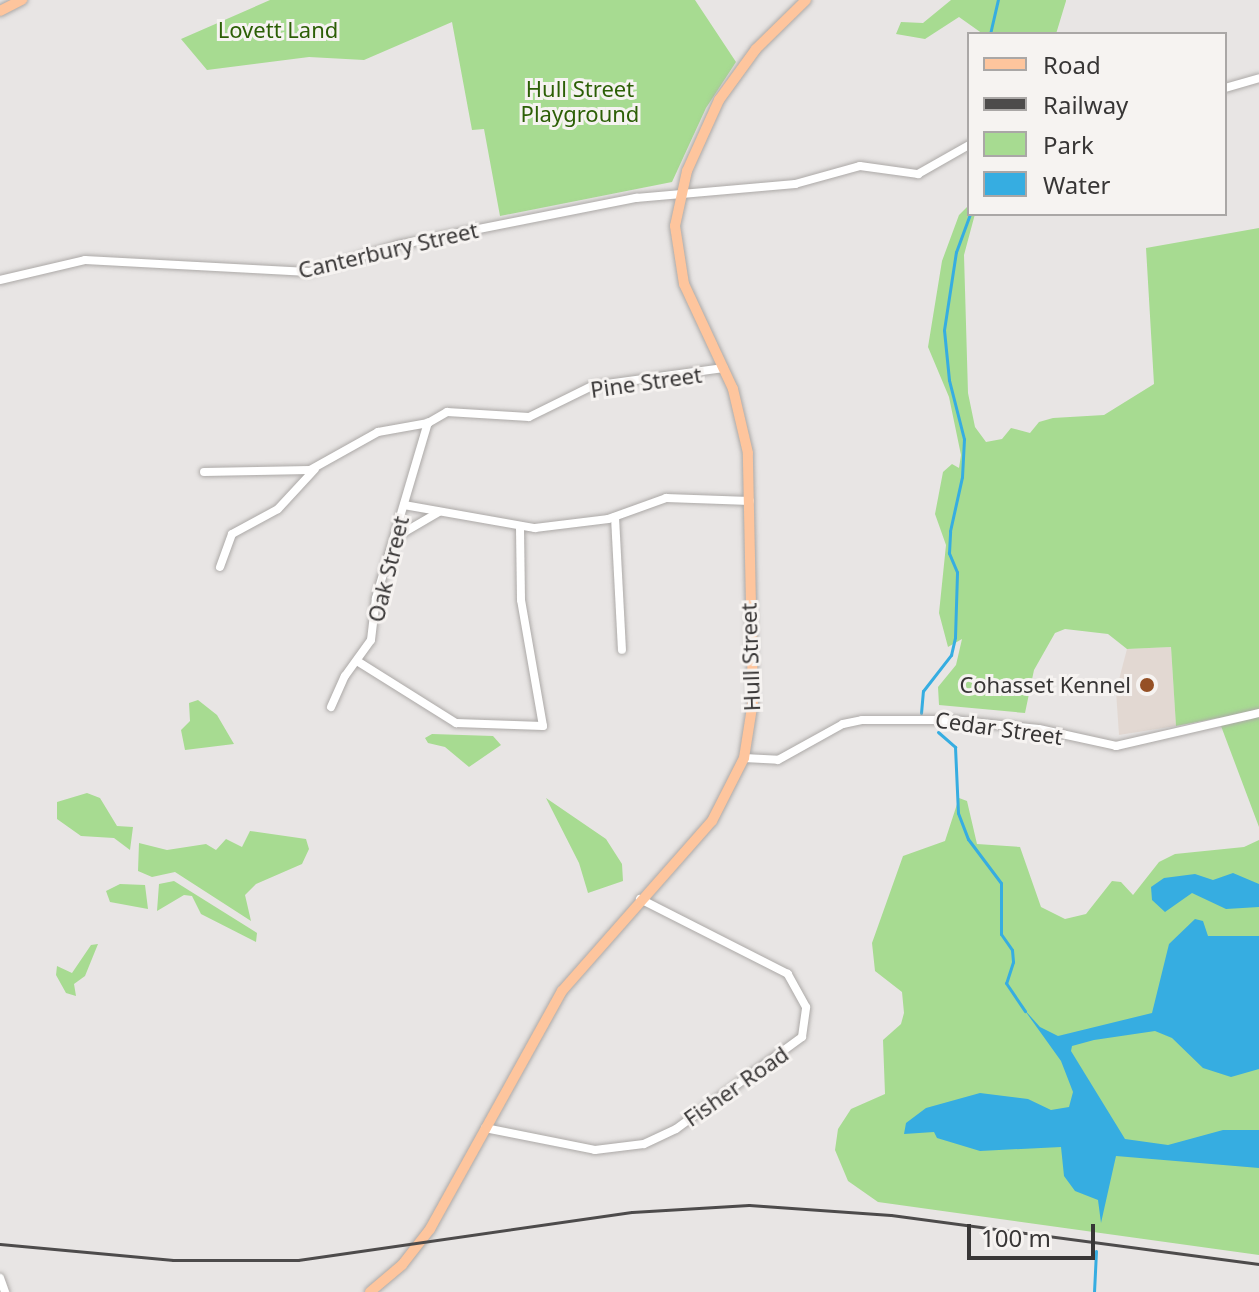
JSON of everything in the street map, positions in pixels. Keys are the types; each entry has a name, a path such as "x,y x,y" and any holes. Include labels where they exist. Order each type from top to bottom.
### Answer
{"main road":[{"path":"0,11 22,0"},
{"name":"Hull Street","path":"370,1292 386,1287 430,1229 562,991 712,821 744,758 753,701 750,501 744,430 724,368 691,303 679,266 675,234 681,194 705,127 729,84 806,0"}],"street":[{"path":"1227,87 1259,78"},
{"name":"Canterbury Street","path":"0,280 77,260 309,272 408,243 681,194 795,184 867,165 918,174 967,146"},
{"name":"Pine Street","path":"204,472 315,468 378,432 428,423 452,412 529,417 597,384 724,368"},
{"name":"Oak Street","path":"331,707 371,640 392,542 428,423"},
{"path":"220,567 232,534 278,509 315,468"},
{"path":"404,505 520,528 615,517 666,498 750,501"},
{"path":"392,542 418,520 440,512"},
{"path":"615,517 622,650"},
{"path":"357,661 456,723 543,726 520,586 520,528"},
{"name":"Cedar Street","path":"744,758 778,760 843,724 862,720 953,720 1039,729 1116,746 1219,727 1259,713"},
{"name":"Fisher Road","path":"485,1128 595,1150 644,1144 676,1129 802,1037 806,1007 788,974 640,899"},
{"path":"0,1278 5,1292"}],"shaded area":[{"path":"1171,647 1176,726 1119,735 1116,691 1127,649"}],"green space":[{"name":"Hull Street Playground","path":"270,0 695,0 736,62 706,108 672,182 500,216 484,129 472,130 452,22 364,60 309,57 207,70 181,39"},
{"path":"951,0 1066,0 1057,32 980,32 959,17 925,39 896,34 901,22 923,23"},
{"path":"967,207 967,216 974,216 964,255 968,393 975,427 986,442 1002,439 1011,428 1030,433 1039,422 1053,418 1104,415 1154,384 1146,248 1259,228 1259,827 1218,718 1176,726 1171,647 1127,649 1108,634 1065,629 1055,633 1034,670 1025,713 939,705 938,687 956,665 962,639 948,647 939,613 946,545 935,514 943,472 952,464 959,468 961,455 949,397 928,347 942,261 959,215"},
{"path":"198,700 217,715 234,744 185,750 181,730 190,721 189,703"},
{"path":"432,734 493,736 501,745 469,767 445,747 428,743 425,738"},
{"path":"87,793 100,798 117,826 133,827 130,850 114,838 81,836 57,819 57,802"},
{"path":"546,798 606,839 622,864 623,881 588,893 579,863"},
{"path":"959,798 967,801 977,844 1020,847 1041,907 1065,919 1086,914 1112,881 1121,882 1133,895 1159,862 1175,854 1244,847 1259,840 1259,1255 878,1202 848,1181 835,1150 838,1129 851,1109 885,1094 883,1040 901,1024 904,1013 902,992 875,971 872,943 903,856 945,841"},
{"path":"250,831 306,839 309,849 302,864 256,884 245,895 251,921 175,872 152,877 138,871 139,843 167,850 206,844 216,850 226,839 242,847"},
{"path":"174,881 257,933 256,942 201,914 192,896 184,895 157,911 159,884"},
{"path":"120,884 145,885 148,909 110,902 106,891"},
{"path":"98,944 85,976 74,984 76,996 66,993 56,975 57,966 72,973 91,945"}],"water":[{"path":"1233,873 1259,884 1259,907 1226,909 1192,893 1165,912 1152,900 1151,887 1164,878 1195,874 1213,880"},
{"path":"1195,919 1203,921 1208,936 1259,936 1259,1069 1231,1077 1203,1068 1172,1038 1155,1031 1094,1040 1072,1046 1071,1051 1125,1139 1168,1145 1223,1130 1259,1130 1259,1168 1116,1156 1101,1223 1098,1200 1075,1191 1064,1176 1061,1147 980,1151 937,1138 934,1132 904,1134 906,1123 926,1108 980,1093 1028,1099 1051,1110 1069,1107 1073,1092 1061,1061 1023,1008 1040,1027 1058,1036 1152,1013 1169,944"}],"waterway":[{"path":"990,32 998,0"},
{"path":"921,713 923,691 951,655 955,637 957,572 949,553 950,531 962,477 964,439 949,380 944,330 956,252 969,216"},
{"path":"938,732 955,747 958,813 968,839 1001,883 1001,934 1012,950 1013,962 1006,983 1025,1011"},
{"path":"1094,1292 1096,1251"}],"railway":[{"path":"0,1244 173,1260 298,1260 632,1212 749,1205 891,1215 1259,1264"}],"place":[{"name":"Cohasset Kennel","path":"1147,685"}],"park label":[{"name":"Lovett Land","path":"278,30"}]}
